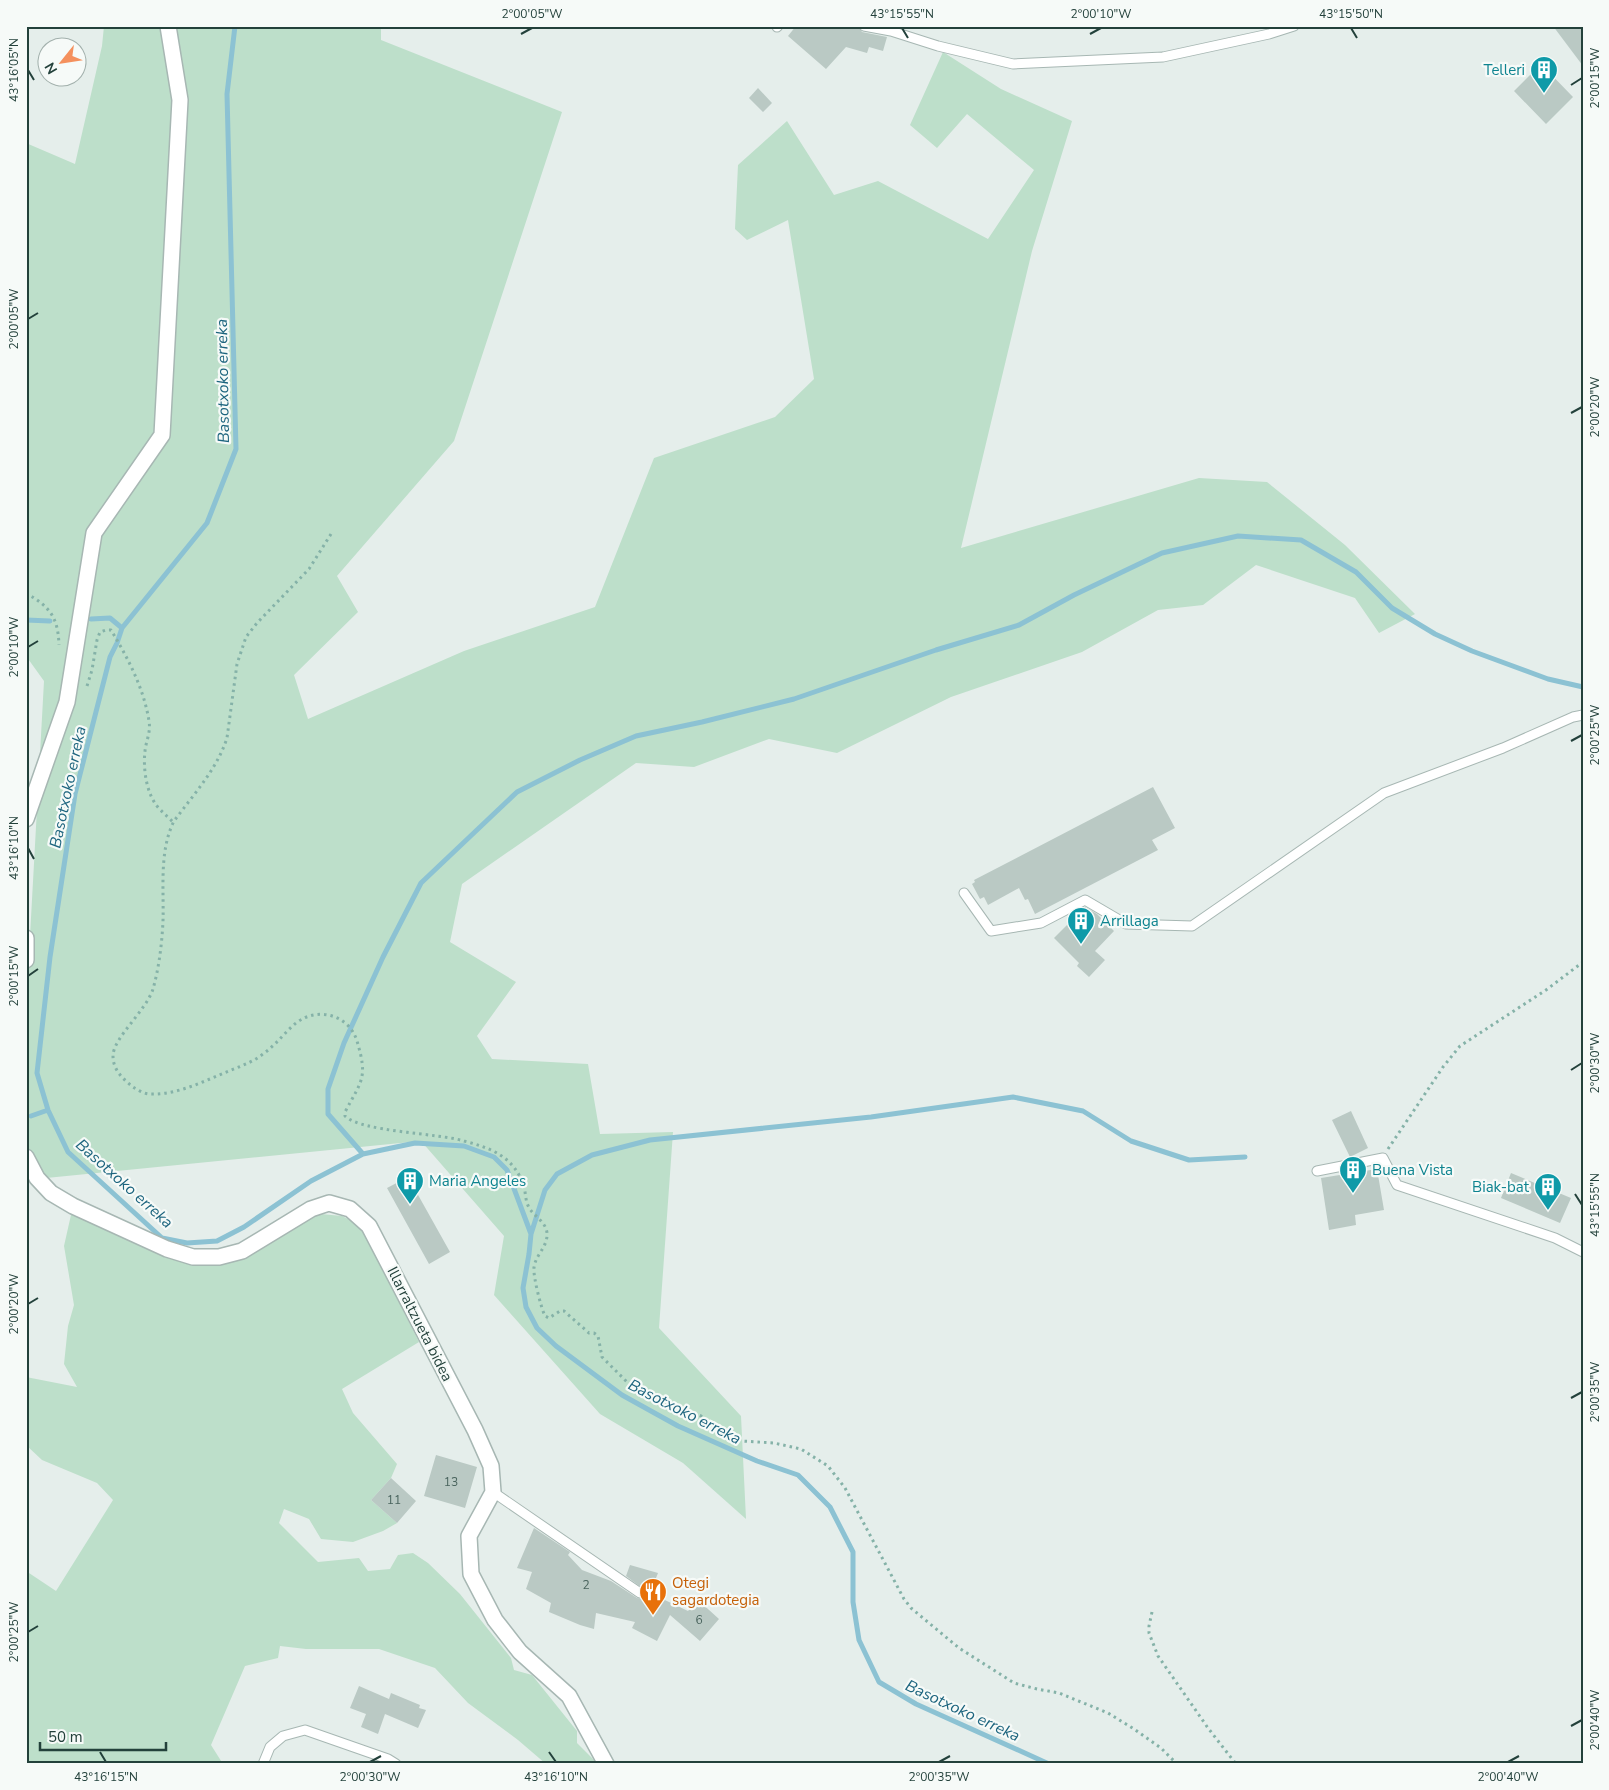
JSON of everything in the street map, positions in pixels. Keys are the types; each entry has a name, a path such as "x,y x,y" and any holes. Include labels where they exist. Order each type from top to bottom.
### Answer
{"street":[{"path":"26,819 67,702 94,533 162,436 180,100 168,26"},
{"path":"26,938 26,960"},
{"name":"Illarraltzueta bidea","path":"26,1157 37,1178 51,1192 73,1206 167,1249 193,1257 219,1258 242,1250 311,1209 329,1202 350,1209 368,1226 475,1430 491,1466 493,1492"},
{"path":"493,1492 470,1536 471,1574 495,1620 520,1652 569,1696 606,1764"}],"lane":[{"path":"864,26 891,30 938,46 1013,64 1163,57 1269,34 1294,26"},
{"path":"964,894 991,931 1041,923 1085,900 1126,924 1192,926 1384,793 1503,748 1573,717 1583,715"},
{"path":"1317,1171 1383,1158 1397,1185 1555,1238 1583,1252"},
{"path":"493,1492 640,1593"},
{"path":"263,1764 270,1747 283,1736 305,1730 388,1759 396,1764"}],"path":[{"path":"331,534 309,569 257,622 246,638 237,664 224,748 210,774 173,822 166,842 163,864 163,924 158,969 153,990 147,1003 116,1045 113,1054 117,1072 137,1090 148,1094 171,1092 250,1062 263,1055 296,1023 304,1018 330,1014 340,1018 355,1034 363,1063 363,1074 360,1083 345,1112 345,1116 348,1119 352,1122 378,1127 462,1140 492,1149 504,1156 510,1163 524,1187 527,1204 545,1224 547,1232 545,1245 534,1267 545,1316 549,1318 560,1311 564,1311 589,1333 594,1333 598,1336 602,1357 635,1390 701,1416 742,1441 774,1443 801,1449 820,1460 837,1475 845,1488 898,1588 911,1608 959,1648 1014,1683 1059,1693 1108,1713 1161,1748 1177,1764"},
{"path":"26,593 46,605 51,612 58,629 59,649"},
{"path":"100,632 111,630 144,695 149,722 149,735 145,750 144,767 154,800 173,822"},
{"path":"1383,1158 1442,1067 1460,1046 1546,990 1583,962"},
{"path":"1152,1612 1148,1626 1149,1634 1158,1656 1203,1722 1236,1764"}],"green space":[{"path":"104,26 381,26 381,40 562,112 454,441 337,576 358,612 294,675 308,719 464,651 595,607 654,458 775,417 814,379 788,220 747,240 735,229 738,165 787,121 834,195 878,181 988,239 1034,170 967,114 937,148 910,125 943,52 1001,89 1072,121 1032,251 961,548 1199,478 1267,482 1345,545 1415,614 1379,633 1355,598 1256,565 1203,605 1158,610 1082,652 951,697 837,753 769,739 694,767 636,763 462,884 450,942 516,982 477,1036 492,1059 588,1064 600,1134 673,1132 659,1328 741,1416 746,1519 683,1463 600,1414 494,1295 504,1236 421,1141 26,1180 26,1009 44,681 26,656 26,143 75,164 102,46"},
{"path":"73,1206 167,1249 219,1257 321,1214 342,1216 356,1223 365,1234 419,1342 342,1389 353,1413 397,1464 391,1478 371,1500 397,1523 383,1531 353,1542 321,1539 309,1519 284,1509 279,1523 318,1562 359,1558 368,1571 390,1569 398,1555 413,1553 428,1563 460,1594 511,1658 514,1670 532,1675 577,1731 577,1743 596,1762 594,1764 546,1764 518,1740 468,1703 435,1668 379,1649 306,1649 280,1646 278,1658 245,1666 211,1745 223,1764 26,1764 26,1571 56,1591 113,1500 97,1483 42,1460 26,1445 26,1377 77,1387 64,1364 68,1326 74,1305 64,1246"}],"building":[{"path":"796,26 858,26 862,32 887,37 883,51 869,47 867,53 846,47 826,69 788,36"},
{"path":"1553,26 1583,26 1583,66"},
{"name":"Telleri","path":"1541,64 1573,97 1546,124 1514,91"},
{"path":"758,88 772,103 763,112 749,98"},
{"path":"1153,787 1175,828 1152,840 1158,850 1035,914 1028,899 1025,900 1019,888 988,905 984,897 980,899 972,884 975,882 974,880"},
{"name":"Arrillaga","path":"1085,907 1097,914 1114,931 1095,951 1105,960 1089,977 1077,966 1079,963 1054,938"},
{"path":"1351,1111 1368,1148 1350,1157 1332,1120"},
{"name":"Buena Vista","path":"1377,1169 1384,1210 1355,1215 1356,1225 1329,1230 1321,1178"},
{"name":"Biak-bat","path":"1511,1173 1571,1198 1560,1223 1501,1198"},
{"name":"Maria Angeles","path":"408,1177 450,1252 429,1264 387,1188"},
{"path":"436,1455 477,1467 465,1508 424,1496"},
{"path":"391,1478 416,1501 397,1523 371,1500"},
{"path":"534,1528 570,1552 568,1555 582,1570 611,1581 637,1598 642,1599 645,1597 646,1591 626,1576 630,1565 658,1573 650,1593 688,1611 698,1600 719,1619 700,1641 670,1615 657,1641 632,1628 635,1622 596,1613 594,1629 549,1612 551,1603 526,1589 532,1572 517,1568"},
{"path":"359,1686 389,1699 391,1693 420,1705 419,1708 426,1710 418,1728 385,1714 378,1734 361,1727 366,1714 350,1708"}],"waterway":[{"name":"Basotxoko erreka","path":"235,26 227,94 236,449 207,523 122,628 110,657 75,794 50,957 37,1073 48,1110 68,1152 162,1238 187,1243 217,1241 244,1227 311,1181 363,1154 415,1143 464,1146 494,1157 507,1170 531,1234 523,1288 526,1307 537,1328 556,1346 622,1395 678,1426 757,1461 798,1475 830,1507 853,1552 853,1602 859,1640 879,1682 916,1704 1049,1764"},
{"path":"363,1154 328,1114 328,1089 344,1043 383,957 421,883 517,792 580,760 636,736 794,699 936,650 1019,625 1074,595 1162,553 1238,536 1301,540 1356,572 1392,608 1435,634 1472,651 1548,679 1583,687"},
{"path":"91,619 110,618 122,628"},
{"path":"26,620 50,621"},
{"path":"531,1234 545,1190 557,1174 592,1155 650,1140 871,1117 1013,1097 1083,1111 1131,1141 1189,1160 1245,1157"},
{"path":"31,1116 48,1110"}],"place":[{"name":"Telleri","path":"1544,94"},
{"name":"Arrillaga","path":"1081,945"},
{"name":"Buena Vista","path":"1353,1194"},
{"name":"Maria Angeles","path":"410,1205"},
{"name":"Biak-bat","path":"1548,1211"},
{"name":"Otegi sagardotegia","path":"653,1616"}]}
